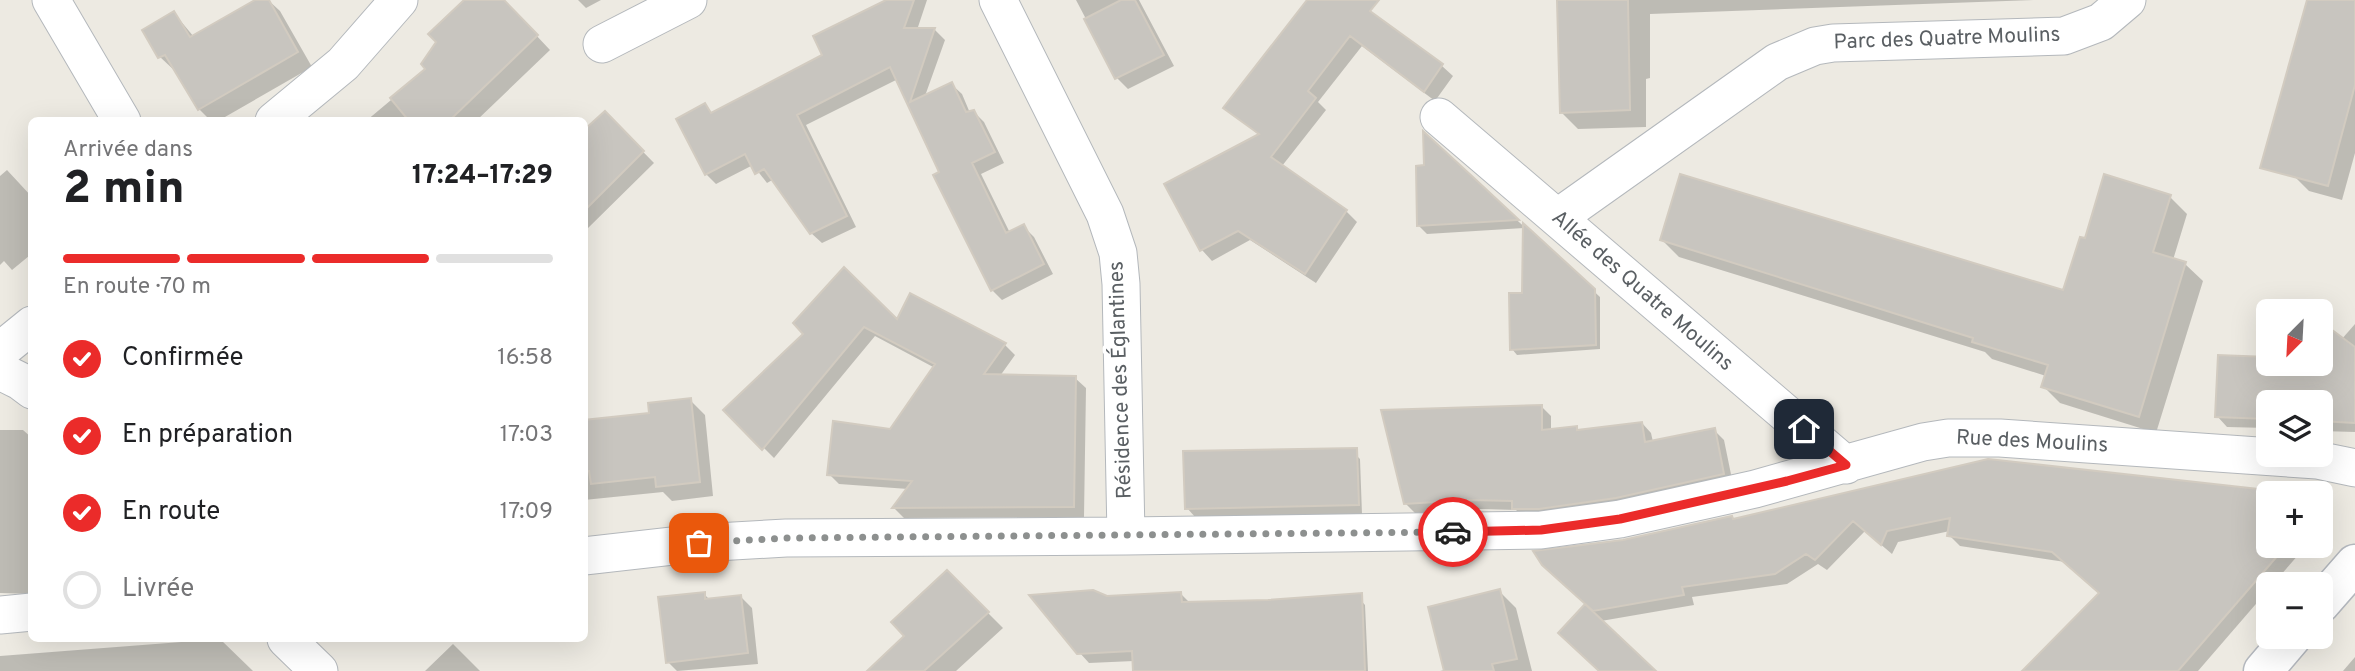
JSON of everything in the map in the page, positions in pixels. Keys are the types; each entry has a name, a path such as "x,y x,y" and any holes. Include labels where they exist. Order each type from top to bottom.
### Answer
{"main road":[{"path":"2333,590 2355,565"},
{"path":"2263,671 2282,649"}],"street":[{"path":"51,0 120,117"},
{"path":"279,117 343,64 399,0"},
{"path":"602,44 688,0"},
{"name":"Résidence des Églantines","path":"998,0 1105,214 1118,253 1121,284 1126,536"},
{"name":"Parc des Quatre Moulins","path":"1557,218 1777,62 1797,53 1833,43 2064,36 2101,22 2127,0"},
{"name":"Allée des Quatre Moulins","path":"1439,117 1846,465"},
{"path":"0,351 28,328"},
{"path":"0,371 28,387"},
{"name":"Rue des Moulins","path":"588,556 699,543 786,538 1541,530 1620,519 1787,481 1923,442 1948,438 1976,437 2317,460 2355,468"},
{"path":"0,615 28,612"},
{"path":"289,642 319,671"}],"building":[{"path":"255,0 269,0 298,52 198,110 165,55 158,58 142,30 174,11 190,37"},
{"path":"464,0 504,0 538,35 453,117 406,117 390,98 425,69 421,64 436,42 428,34"},
{"path":"886,0 914,0 904,28 935,28 910,102 952,82 966,112 974,110 995,152 972,163 1006,233 1024,224 1044,264 991,291 933,175 939,172 890,67 797,115 847,216 810,234 764,169 755,174 745,154 705,175 676,119 705,103 711,113 822,55 813,36"},
{"path":"1121,0 1135,0 1164,55 1115,79 1084,19"},
{"path":"1307,0 1379,0 1370,11 1443,64 1424,92 1350,36 1308,91 1316,98 1271,157 1347,210 1305,274 1238,231 1200,251 1164,184 1259,134 1223,108"},
{"path":"1557,0 1628,0 1630,110 1560,113"},
{"path":"2307,0 2355,0 2355,85 2328,186 2260,168"},
{"path":"605,111 644,151 588,207 588,126"},
{"path":"1423,131 1519,220 1417,226 1416,166 1424,165"},
{"path":"1680,174 2063,290 2080,237 2085,238 2104,174 2171,195 2153,252 2186,262 2139,417 2041,387 2048,365 1972,342 1973,338 1660,240"},
{"path":"1523,223 1595,289 1596,345 1510,350 1509,293 1522,293"},
{"path":"844,267 897,319 910,293 1006,343 984,374 1076,376 1074,507 892,508 912,481 827,475 833,421 890,429 935,364 864,327 762,450 723,410 803,334 793,323"},
{"path":"2333,331 2355,347 2355,423 2333,422 2333,390 2256,390 2256,419 2215,417 2218,355 2256,357 2256,376 2333,376"},
{"path":"691,398 700,482 656,487 655,477 591,484 588,471 588,420 649,413 648,403"},
{"path":"1542,405 1542,430 1577,426 1577,430 1642,422 1645,442 1715,428 1724,474 1616,498 1539,509 1512,509 1512,501 1470,500 1404,504 1381,410"},
{"path":"1357,448 1359,505 1185,509 1183,451"},
{"path":"1988,459 2256,489 2256,558 2276,558 2264,572 2256,572 2256,581 2178,671 2022,671 2099,593 2052,552 1947,536 1950,518 1887,531 1881,545 1853,521 1815,560 1806,554 1775,574 1682,587 1684,595 1593,611 1542,565 1533,551 1623,540 1732,516 1733,519"},
{"path":"947,570 989,612 924,671 867,671 904,636 891,622"},
{"path":"1500,589 1517,659 1492,664 1494,671 1444,671 1428,607"},
{"path":"1093,590 1107,596 1181,592 1182,602 1268,600 1362,593 1365,671 1133,671 1132,651 1077,654 1029,595"},
{"path":"705,592 705,599 741,595 748,653 666,663 658,597"},
{"path":"1585,604 1656,671 1599,671 1558,633"}],"way so far":[{"path":"699,543 786,538 1453,532"}],"route":[{"path":"1453,532 1541,530 1594,524 1787,481 1846,465 1804,429"}]}
